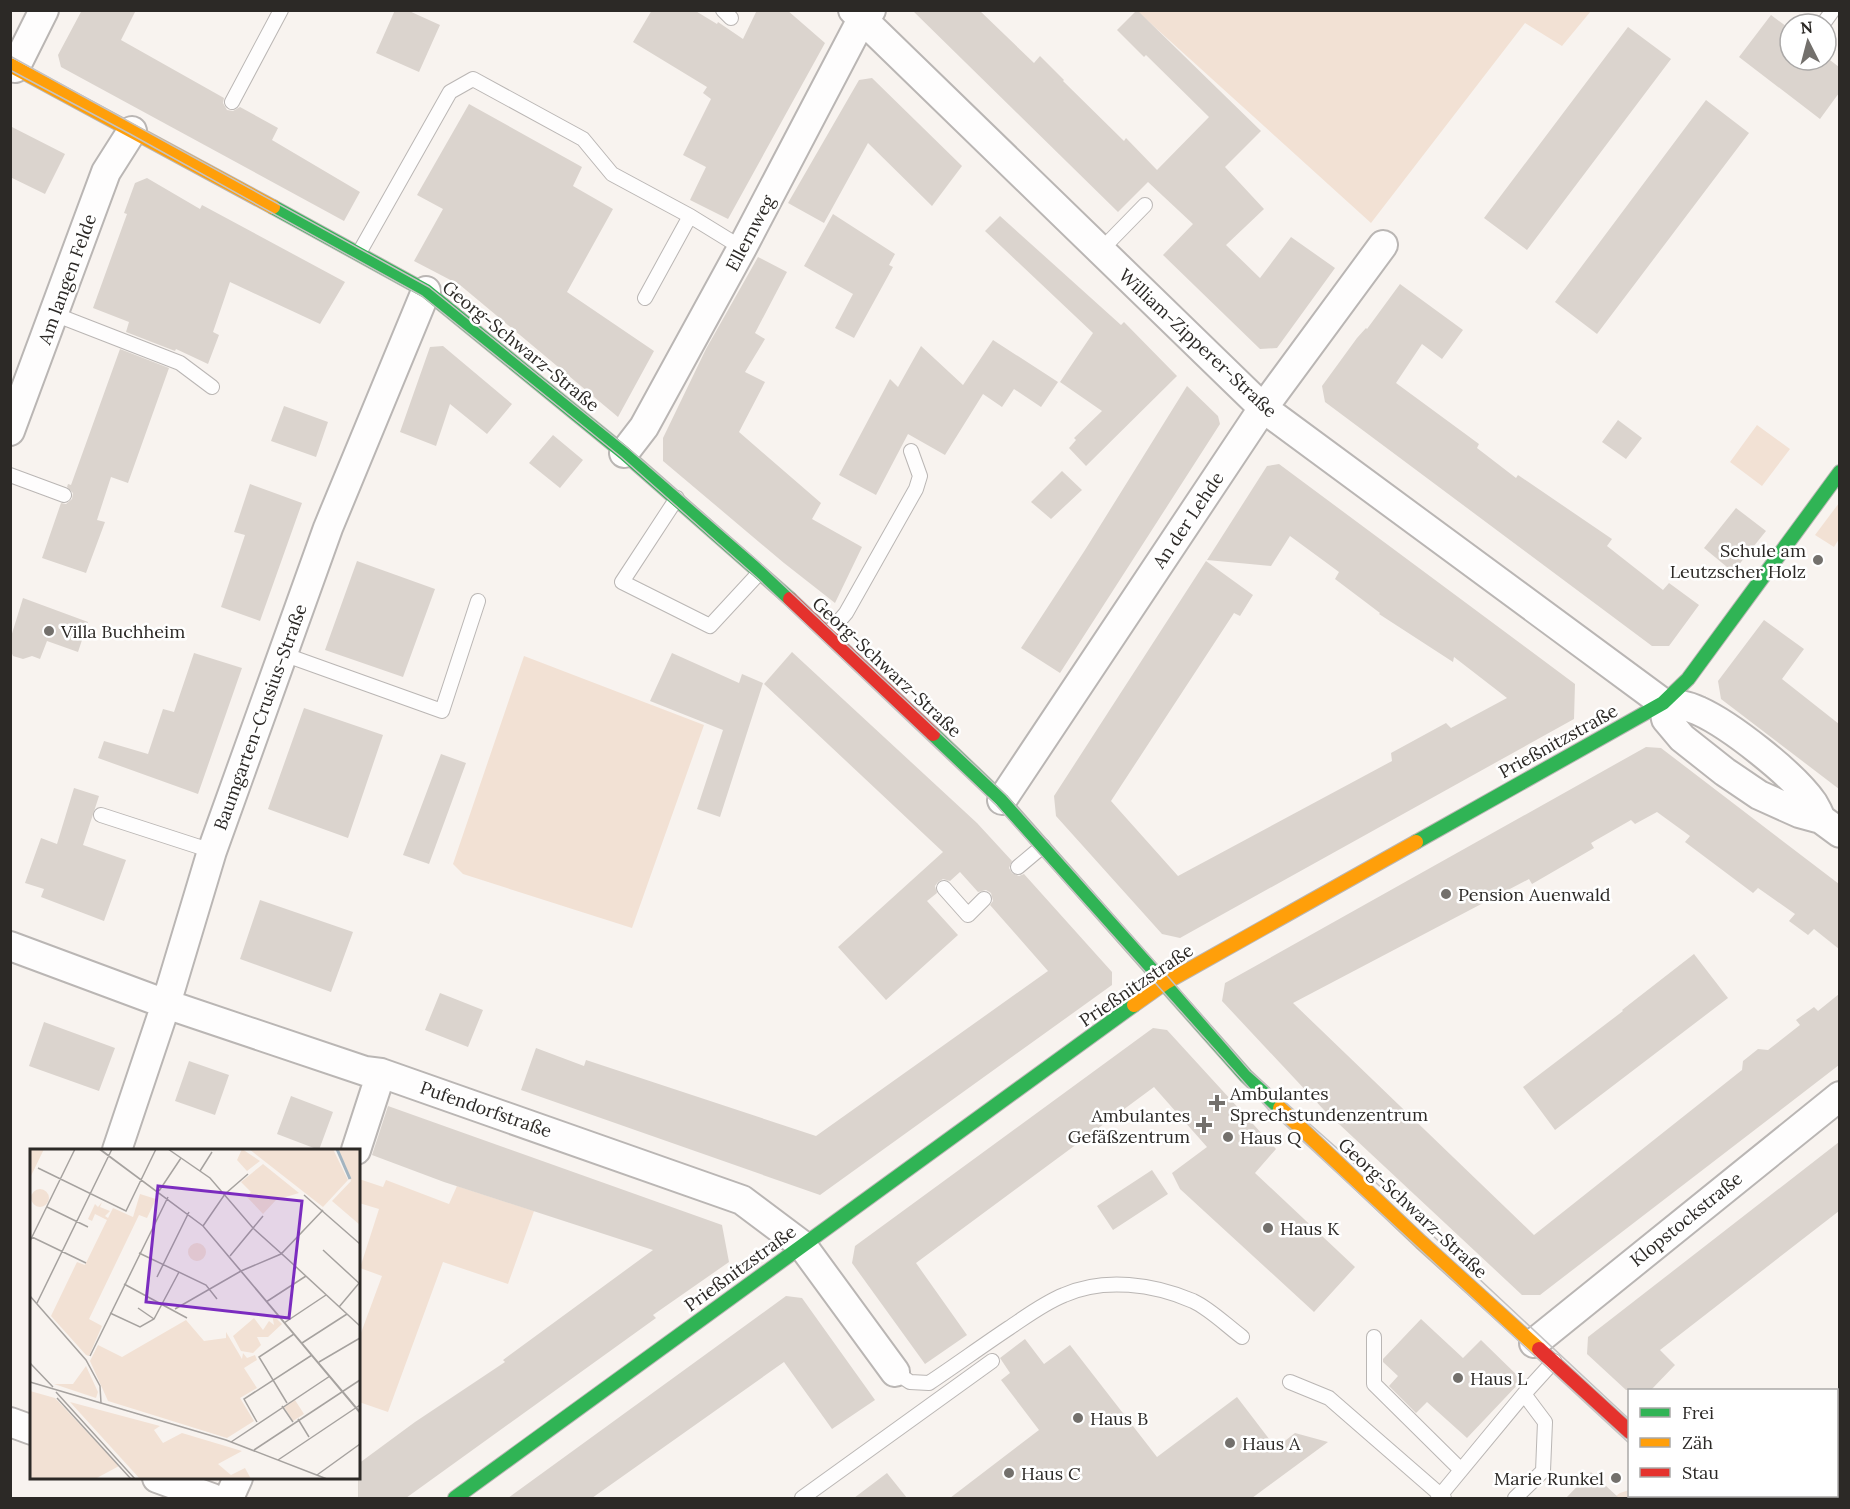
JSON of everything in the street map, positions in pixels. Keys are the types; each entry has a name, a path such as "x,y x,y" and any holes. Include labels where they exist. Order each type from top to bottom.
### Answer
{"street":[{"path":"13,67 44,10"},
{"name":"Ellernweg","path":"624,453 644,428 742,248 862,13"},
{"name":"William-Zipperer-Straße","path":"862,13 1263,408 1663,703 1680,704 1698,710 1748,743 1798,787 1830,826"},
{"name":"Georg-Schwarz-Straße","path":"13,67 132,131 199,158 359,254 426,291 624,453 828,634 1002,800 1246,1076 1420,1242 1544,1352 1628,1431"},
{"name":"Am langen Felde","path":"10,431 106,172 132,131"},
{"name":"An der Lehde","path":"1002,800 1263,408 1383,245"},
{"name":"Baumgarten-Crusius-Straße","path":"117,1149 166,1004 212,851 328,528 426,291"},
{"name":"Prießnitzstraße","path":"455,1498 1165,983 1663,703 1688,679 1839,472"},
{"name":"Pufendorfstraße","path":"10,946 166,1004 364,1071 381,1073 742,1200 802,1245 895,1372"},
{"path":"356,1149 381,1073"},
{"name":"Klopstockstraße","path":"1544,1352 1839,1096"},
{"path":"10,1422 30,1429"},
{"path":"160,1479 213,1498"},
{"path":"229,1498 238,1479"}],"lane":[{"path":"232,102 281,10"},
{"path":"359,254 450,92 473,79 583,139 612,174 690,216 742,248"},
{"path":"1101,250 1145,206"},
{"path":"645,298 690,216"},
{"path":"54,314 180,363 212,387"},
{"path":"828,634 846,613 916,489 920,476 911,451"},
{"path":"10,475 64,495"},
{"path":"677,498 622,582 710,626 760,572"},
{"path":"283,654 442,711 478,601"},
{"path":"101,815 212,851"},
{"path":"1018,867 1043,846"},
{"path":"944,888 968,915 984,899"},
{"path":"895,1372 910,1382 929,1383 1040,1307 1065,1294 1093,1287 1126,1284 1162,1290 1195,1302 1242,1337"},
{"path":"1374,1336 1374,1384 1461,1470"},
{"path":"1290,1382 1329,1398 1440,1498 1524,1394 1544,1352"},
{"path":"802,1498 992,1360"},
{"path":"1515,1498 1543,1471 1545,1422 1524,1394"}],"shaded area":[{"path":"1137,11 1591,11 1562,46 1525,23 1371,223"},
{"path":"1757,425 1790,449 1762,486 1730,462"},
{"path":"1839,503 1839,539 1834,547 1815,535"},
{"path":"524,656 704,725 632,928 463,874 453,864"},
{"path":"360,1179 383,1187 386,1180 449,1204 457,1186 534,1211 508,1284 443,1262 388,1412 360,1402 360,1336 382,1276 360,1268 379,1209 360,1203"},
{"path":"1628,1490 1628,1497 1651,1498 1613,1498"}],"building":[{"path":"82,10 136,10 121,40 224,98 223,103 227,110 233,111 240,107 278,128 272,140 360,192 344,221 61,67 58,55"},
{"path":"395,10 407,10 440,25 419,72 376,53"},
{"path":"652,10 694,10 717,24 718,22 743,39 757,10 787,10 825,43 728,219 690,200 706,167 683,155 711,99 703,93 707,87 633,42"},
{"path":"912,10 979,10 1034,63 1040,56 1124,141 1126,138 1157,170 1209,117 1117,30 1137,10 1261,131 1225,167 1264,209 1226,245 1260,278 1291,237 1335,268 1277,348 1260,349 1163,255 1193,224 1148,182 1118,212"},
{"path":"1771,15 1778,20 1778,72 1838,72 1838,66 1839,93 1820,119 1739,57"},
{"path":"1628,27 1671,59 1527,250 1484,218"},
{"path":"872,78 962,166 932,206 868,143 824,223 788,203 859,80"},
{"path":"1706,100 1749,133 1597,334 1555,302"},
{"path":"469,104 582,167 573,186 613,209 567,292 654,351 618,417 460,285 414,261 443,209 417,195"},
{"path":"10,126 65,154 45,194 10,177"},
{"path":"147,178 200,209 202,205 345,282 320,324 230,282 213,332 219,335 208,364 176,349 175,351 126,332 129,322 93,308 127,214 124,213 135,183"},
{"path":"833,214 895,254 889,265 893,267 854,338 835,328 853,294 804,266"},
{"path":"1000,216 1121,325 1124,322 1177,376 1086,466 1069,448 1076,440 1074,438 1102,411 1060,382 1093,333 985,231"},
{"path":"758,257 787,272 755,333 765,339 745,372 765,382 739,432 821,503 812,519 862,547 835,603 663,461 663,438 706,349"},
{"path":"1400,284 1463,330 1442,359 1422,344 1396,383 1479,444 1477,448 1516,478 1518,475 1612,539 1607,546 1663,590 1669,583 1699,605 1669,646 1652,646 1325,402 1322,386"},
{"path":"993,340 1058,382 1041,407 1014,389 1002,407 983,394 945,455 908,434 876,495 839,475 890,379 898,387 921,346 963,385"},
{"path":"443,346 512,404 487,434 450,404 436,446 400,432 430,347"},
{"path":"120,349 169,368 128,483 111,477 97,520 105,522 86,573 42,558 61,503 66,504 72,499 73,493 67,487 68,484 71,485"},
{"path":"1187,386 1218,416 1220,424 1060,673 1021,648"},
{"path":"284,406 328,422 316,457 271,441"},
{"path":"1618,420 1642,438 1626,459 1602,442"},
{"path":"553,435 583,460 560,488 529,463"},
{"path":"1279,464 1575,684 1574,719 1180,938 1162,934 1056,816 1054,796 1206,561 1253,595 1240,616 1234,613 1111,801 1178,876 1392,761 1391,753 1446,723 1451,728 1507,698 1454,657 1453,662 1379,614 1335,579 1339,572 1290,536 1271,566 1207,560 1267,466"},
{"path":"1062,471 1082,490 1051,519 1031,502"},
{"path":"250,484 302,503 260,621 221,607 245,535 234,532"},
{"path":"1736,508 1766,531 1733,572 1704,548"},
{"path":"357,561 435,589 403,677 325,650"},
{"name":"Villa Buchheim","path":"23,598 88,622 78,652 47,641 40,659 32,656 23,659 13,656 10,640"},
{"path":"1764,620 1804,649 1782,679 1839,724 1839,789 1721,699 1718,681"},
{"path":"792,652 977,823 1012,861 1009,868 1012,873 1019,876 1024,874 1112,972 1112,985 820,1195 521,1090 536,1048 584,1066 586,1060 816,1136 1048,971 990,905 993,901 991,893 986,890 978,892 960,872 950,881 943,879 938,882 935,886 937,893 927,901 958,935 886,1000 838,947 943,852 764,684"},
{"path":"194,653 242,668 198,794 98,758 104,741 148,754 163,709 174,712"},
{"path":"672,653 739,683 742,674 763,683 720,817 697,809 723,730 650,701"},
{"path":"304,708 383,735 348,838 268,809"},
{"path":"1646,747 1661,748 1839,884 1839,949 1814,929 1808,935 1789,921 1795,914 1758,888 1753,893 1685,842 1690,836 1657,812 1635,824 1631,820 1591,843 1594,848 1532,884 1529,879 1293,1003 1534,1235 1742,1070 1743,1061 1758,1049 1768,1050 1800,1025 1796,1020 1814,1007 1818,1011 1839,994 1839,1065 1540,1295 1522,1295 1324,1110 1222,1001 1225,983"},
{"path":"441,754 466,763 429,864 403,855"},
{"path":"74,788 99,796 83,845 126,860 104,921 41,897 44,889 25,883 41,838 57,844"},
{"path":"260,900 353,932 331,992 240,959"},
{"path":"1694,954 1728,998 1555,1130 1523,1087"},
{"path":"440,993 483,1010 468,1047 425,1030"},
{"path":"44,1022 115,1048 99,1091 29,1066"},
{"path":"1153,1028 1167,1030 1276,1149 1255,1173 1355,1267 1314,1312 1180,1189 1172,1173 1207,1147 1154,1087 916,1263 967,1335 925,1364 852,1263 855,1246"},
{"path":"189,1061 229,1075 215,1115 175,1101"},
{"path":"291,1096 333,1112 319,1149 277,1134"},
{"path":"388,1106 722,1225 729,1262 653,1315 656,1318 406,1498 358,1498 360,1463 415,1422 505,1362 503,1360 653,1250 444,1182 372,1155"},
{"path":"1839,1142 1839,1211 1660,1350 1675,1365 1652,1389 1626,1390 1587,1354 1588,1337"},
{"path":"1152,1170 1168,1194 1113,1230 1097,1206"},
{"path":"786,1296 802,1298 875,1400 832,1429 784,1362 592,1498 508,1498"},
{"name":"Haus L","path":"1421,1319 1463,1358 1481,1340 1522,1380 1467,1438 1427,1402 1416,1413 1389,1386 1398,1376 1383,1362 1383,1359"},
{"path":"1025,1339 1044,1364 1070,1345 1157,1457 1237,1397 1276,1448 1295,1433 1328,1442 1252,1498 950,1498 1039,1430 1001,1380 1010,1373 1000,1358"},
{"path":"1591,1472 1619,1498 1566,1498"},
{"path":"887,1473 907,1498 854,1498"}],"tram line":[{"path":"10,56 429,287 628,448 759,562 1006,795 1250,1071 1383,1189 1628,1418"},
{"path":"10,70 422,296 621,457 756,577 996,805 1268,1109 1628,1442"}],"traffic: fast":[{"path":"273,207 426,291 624,453 790,599"},
{"path":"1416,842 1663,703 1688,679 1840,472"},
{"path":"933,734 1002,800 1246,1076 1280,1108"},
{"path":"455,1498 1134,1005"}],"traffic: slow":[{"path":"10,65 273,207"},
{"path":"1134,1005 1165,983 1416,842"},
{"path":"1280,1108 1421,1242 1539,1349"}],"traffic: jam":[{"path":"790,599 933,734"},
{"path":"1539,1349 1628,1430"}],"place":[{"name":"Schule am Leutzscher Holz","path":"1818,560"},
{"name":"Villa Buchheim","path":"49,631"},
{"name":"Pension Auenwald","path":"1446,894"},
{"name":"Ambulantes Sprechstundenzentrum","path":"1217,1103"},
{"name":"Ambulantes Gefäßzentrum","path":"1204,1125"},
{"name":"Haus Q","path":"1228,1137"},
{"name":"Haus K","path":"1268,1228"},
{"name":"Haus L","path":"1458,1378"},
{"name":"Haus B","path":"1078,1418"},
{"name":"Haus A","path":"1230,1443"},
{"name":"Haus C","path":"1009,1473"},
{"name":"Marie Runkel","path":"1616,1478"}]}
